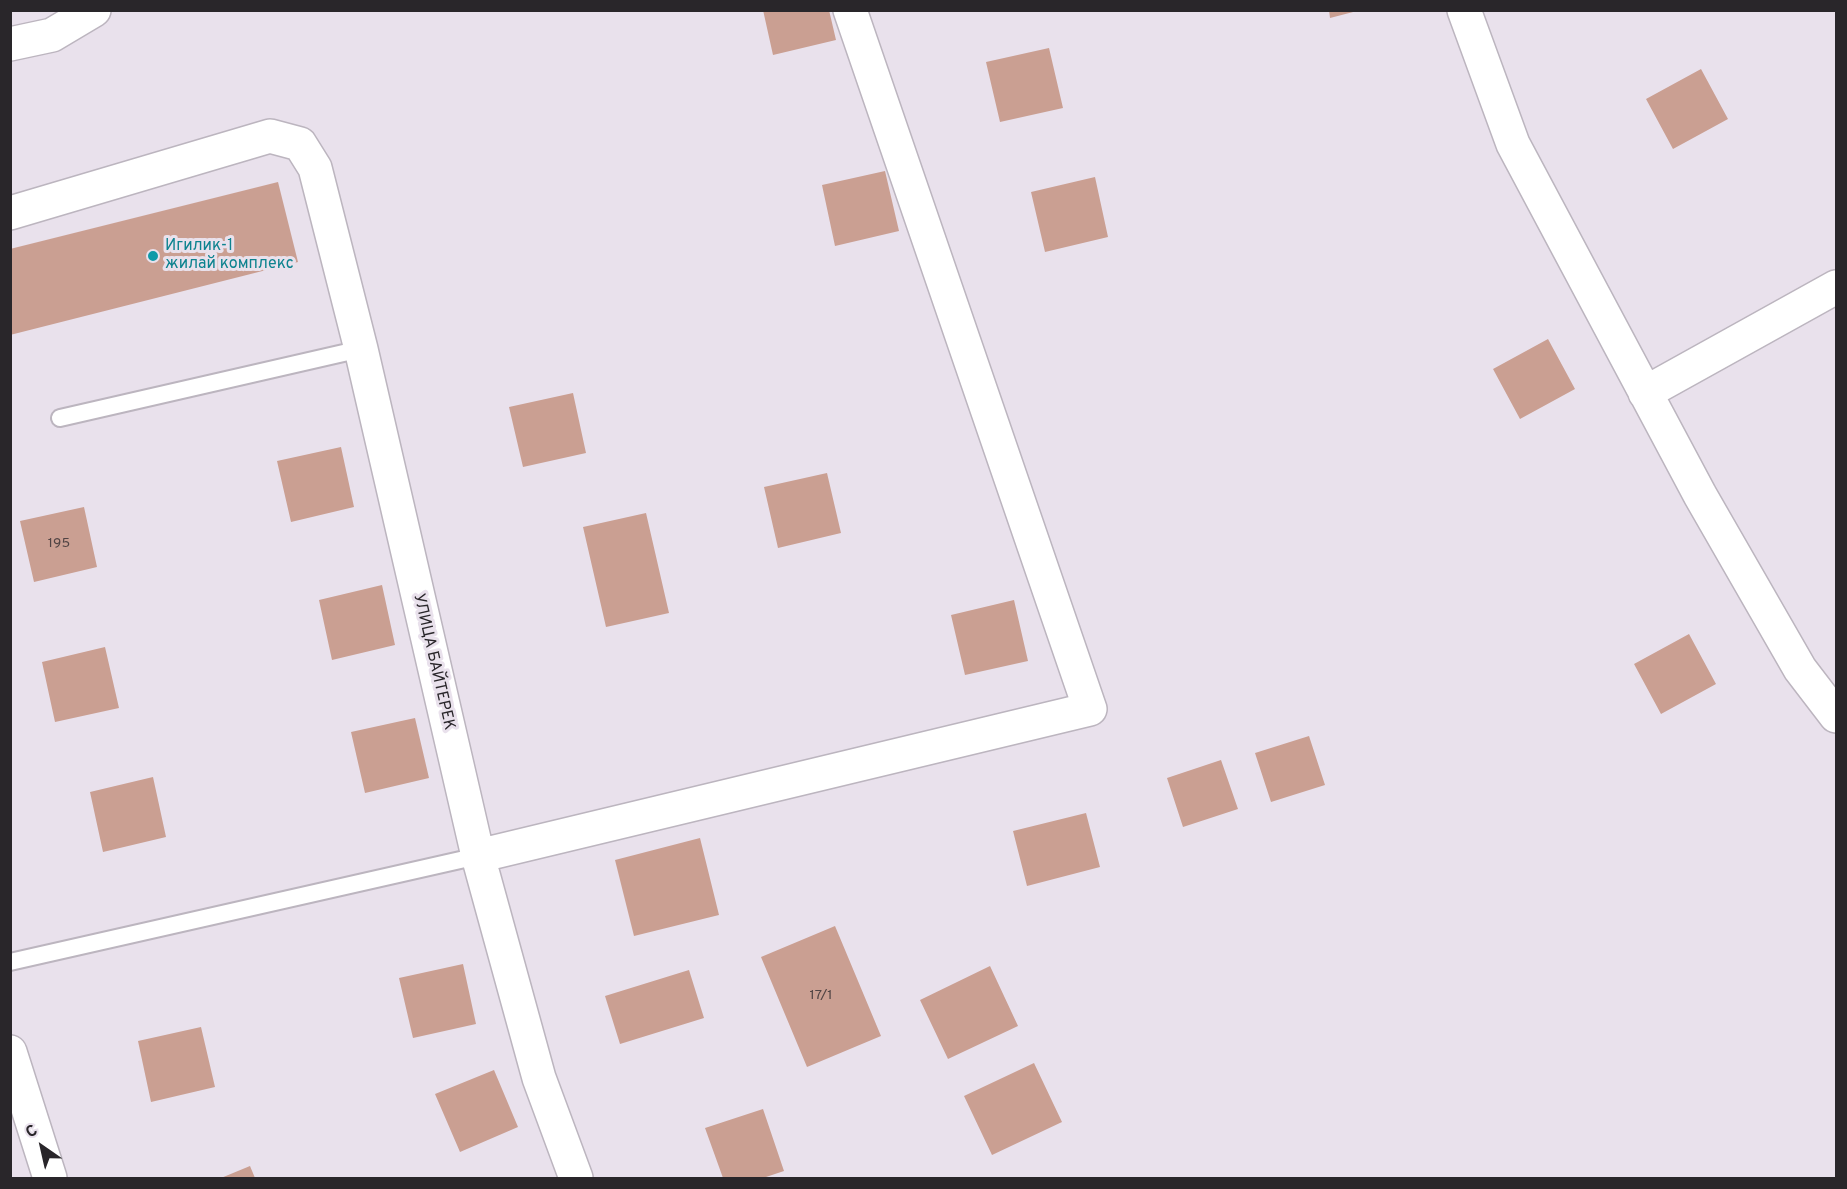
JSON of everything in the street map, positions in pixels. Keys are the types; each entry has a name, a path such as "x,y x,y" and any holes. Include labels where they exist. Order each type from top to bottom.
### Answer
{"street":[{"path":"10,45 51,35 94,10"},
{"path":"478,856 1090,709 849,10"},
{"path":"1464,10 1512,144 1700,495 1800,669 1836,716"},
{"name":"УЛИЦА БАЙТЕРЕК","path":"10,213 270,136 300,144 315,168 361,349 478,856 539,1078 576,1179"},
{"path":"1645,393 1836,287"},
{"path":"10,1052 50,1179"}],"lane":[{"path":"60,418 361,349"},
{"path":"10,962 478,856"}],"building":[{"path":"763,10 829,10 836,40 773,55"},
{"path":"1329,10 1357,10 1357,11 1330,18"},
{"path":"1049,48 1063,108 1000,122 986,62"},
{"path":"1701,69 1728,119 1673,149 1646,99"},
{"path":"885,171 899,231 835,246 822,185"},
{"path":"1095,177 1108,237 1045,252 1031,192"},
{"name":"Игилик-1 жилай комплекс","path":"278,182 298,262 10,335 10,249"},
{"path":"1548,339 1575,389 1520,419 1493,369"},
{"path":"573,393 586,453 523,467 509,407"},
{"path":"341,447 354,507 291,522 277,461"},
{"path":"827,473 841,533 778,548 764,487"},
{"path":"84,507 97,567 34,582 20,521"},
{"path":"646,513 669,613 606,627 583,527"},
{"path":"382,585 395,645 332,660 319,600"},
{"path":"1014,600 1028,661 965,675 951,615"},
{"path":"1689,634 1716,684 1661,714 1634,664"},
{"path":"105,647 119,708 55,722 42,662"},
{"path":"415,718 429,778 365,793 351,732"},
{"path":"1309,736 1325,785 1271,802 1255,753"},
{"path":"1221,760 1238,809 1183,827 1167,778"},
{"path":"153,777 166,837 103,852 90,792"},
{"path":"1086,813 1100,867 1027,886 1013,831"},
{"path":"700,838 719,915 634,936 615,860"},
{"path":"835,926 881,1036 807,1067 761,957"},
{"path":"463,964 476,1024 413,1038 399,978"},
{"path":"990,966 1018,1026 948,1059 920,1000"},
{"path":"689,970 704,1018 620,1044 605,996"},
{"path":"201,1027 215,1087 151,1102 138,1041"},
{"path":"1034,1063 1062,1122 992,1155 964,1096"},
{"path":"494,1070 518,1127 460,1152 435,1094"},
{"path":"763,1109 784,1171 763,1178 723,1178 705,1128"},
{"path":"250,1166 255,1178 221,1178"}],"place":[{"name":"Игилик-1 жилай комплекс","path":"153,256"}]}
